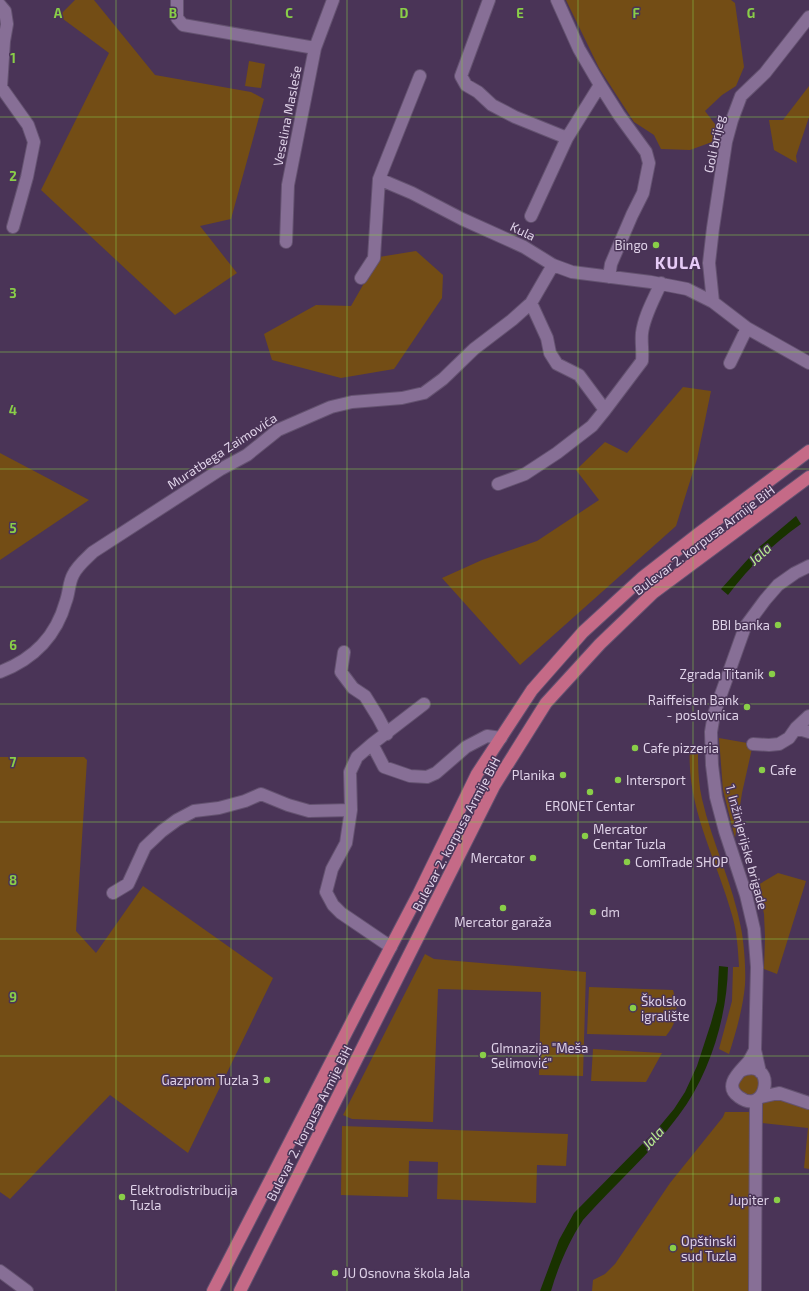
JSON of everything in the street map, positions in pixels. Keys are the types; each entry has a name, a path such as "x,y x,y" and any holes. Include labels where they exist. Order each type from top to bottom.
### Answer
{"main road":[{"name":"Bulevar 2. korpusa Armije BiH","path":"213,1291 391,947 477,774 532,690 583,632 643,577 809,451"},
{"name":"Bulevar 2. korpusa Armije BiH","path":"240,1291 494,786 546,703 600,644 653,593 809,477"}],"street":[{"path":"176,0 177,18 183,25 315,48"},
{"name":"Veselina Masleše","path":"286,242 288,185 315,48 333,0"},
{"path":"489,0 461,76 466,85 478,92 492,105 515,117 567,138"},
{"path":"557,0 579,49 619,115 646,152 649,163 643,193 611,264 609,277"},
{"path":"0,5 5,11 7,24 4,41 1,87 28,126 34,142 27,178 13,227"},
{"name":"Goli brijeg","path":"713,302 709,263 712,228 726,142 732,120 741,96 765,73 809,17"},
{"path":"361,278 374,258 379,179 420,76"},
{"path":"530,216 567,138 600,85"},
{"name":"Kula","path":"379,179 412,193 524,247 553,265 572,272 661,283 687,289 713,302 747,328 809,363"},
{"name":"Muratbega Zaimovića","path":"0,672 15,666 33,654 56,628 66,602 72,575 80,564 93,552 221,469 247,455 278,430 331,407 352,402 402,398 424,393 443,378 474,349 512,320 531,303 553,265"},
{"path":"498,484 525,474 557,452 592,426 605,410 642,361 642,334 644,322 661,283"},
{"path":"531,303 547,338 550,353 557,364 579,375 605,410"},
{"path":"730,363 747,328"},
{"name":"1. Inžinjerijske brigade","path":"778,1093 762,1074 755,1050 757,967 754,929 746,895 716,797 712,752 712,720 745,627 778,585 795,573 809,566"},
{"path":"344,652 341,672 353,688 365,696 387,734"},
{"path":"391,947 341,913 333,904 326,892 332,869 346,843 352,810 350,772 357,757 424,704"},
{"path":"753,744 780,744 788,738 809,716"},
{"path":"796,728 809,732"},
{"name":"Bulevar 2. korpusa Armije BiH","path":"372,744 384,767 410,776 427,777 436,772 466,746 487,736 501,738"},
{"path":"113,893 128,884 145,847 167,827 194,810 219,808 245,801 261,794 288,805 309,811 352,810"},
{"path":"755,1050 749,1061 734,1080 734,1090 736,1095 746,1101 778,1093 809,1103"},
{"path":"740,1071 751,1068 762,1074 766,1082 766,1087 758,1098 755,1291"},
{"path":"0,1271 27,1291"}],"shaded area":[{"path":"75,0 94,0 155,75 251,92 264,99 231,219 200,226 237,273 175,315 41,190 109,53 59,16"},
{"path":"566,0 731,0 735,3 744,67 736,86 722,95 705,111 718,128 712,142 690,150 661,149 654,135 634,122 599,68"},
{"path":"249,61 265,64 261,88 245,86"},
{"path":"809,86 809,117 796,156 797,163 774,150 769,120 783,120"},
{"path":"416,251 443,275 442,298 394,369 341,378 272,360 264,334 316,305 351,306 379,257"},
{"path":"683,387 711,391 697,459 676,526 520,665 442,578 482,560 537,541 599,500 576,470 605,442 627,453"},
{"path":"0,453 89,500 0,560"},
{"path":"719,738 753,744 742,793 735,838 723,790"},
{"path":"690,748 698,748 699,780 702,799 711,832 733,895 743,941 745,971 744,994 739,1020 729,1054 719,1049 732,1001 733,967 739,967 737,941 734,921 726,894 698,812 690,770"},
{"path":"0,757 84,757 87,760 76,931 96,953 143,886 273,978 188,1153 110,1095 10,1199 0,1192"},
{"path":"778,873 806,881 777,974 764,969 764,914 758,885"},
{"path":"425,954 434,959 586,972 583,1076 539,1075 541,992 438,989 433,1122 352,1119 343,1115"},
{"name":"Školsko igralište","path":"589,987 673,990 676,1003 676,1014 673,1025 666,1036 587,1034"},
{"name":"Školsko igralište","path":"593,1049 662,1053 646,1082 591,1081"},
{"path":"754,1073 760,1079 757,1094 747,1096 738,1089 738,1082 742,1075"},
{"path":"779,1099 809,1107 809,1169 804,1168 808,1128 761,1123 764,1101"},
{"path":"725,1112 751,1112 750,1291 592,1291 593,1280 605,1274 615,1264 670,1183 723,1117"},
{"path":"342,1126 568,1134 566,1166 537,1165 536,1203 437,1199 438,1162 409,1161 408,1197 341,1195"}],"water":[{"name":"Jala","path":"796,516 801,524 762,556 728,595 721,589 758,548"},
{"name":"Jala","path":"719,966 728,967 724,1005 715,1044 700,1082 690,1099 668,1129 583,1220 564,1254 551,1291 540,1291 559,1240 574,1213 659,1127 674,1109 685,1092 697,1066 717,1001"}],"place":[{"name":"Bingo","path":"656,245"},
{"name":"BBI banka","path":"778,625"},
{"name":"Zgrada Titanik","path":"772,674"},
{"name":"Raiffeisen Bank - poslovnica","path":"747,707"},
{"name":"Cafe pizzeria","path":"635,748"},
{"name":"Cafe","path":"762,770"},
{"name":"Planika","path":"563,775"},
{"name":"Intersport","path":"618,780"},
{"name":"ERONET Centar","path":"590,792"},
{"name":"Mercator Centar Tuzla","path":"585,836"},
{"name":"Mercator","path":"533,858"},
{"name":"ComTrade SHOP","path":"627,862"},
{"name":"Mercator garaža","path":"503,908"},
{"name":"dm","path":"593,912"},
{"name":"Školsko igralište","path":"633,1008"},
{"name":"GImnazija \"Meša Selimović\"","path":"483,1055"},
{"name":"Gazprom Tuzla 3","path":"267,1080"},
{"name":"Elektrodistribucija Tuzla","path":"122,1197"},
{"name":"Jupiter","path":"777,1200"},
{"name":"Opštinski sud Tuzla","path":"673,1248"},
{"name":"JU Osnovna škola Jala","path":"335,1273"}],"district":[{"name":"KULA","path":"678,263"}]}
